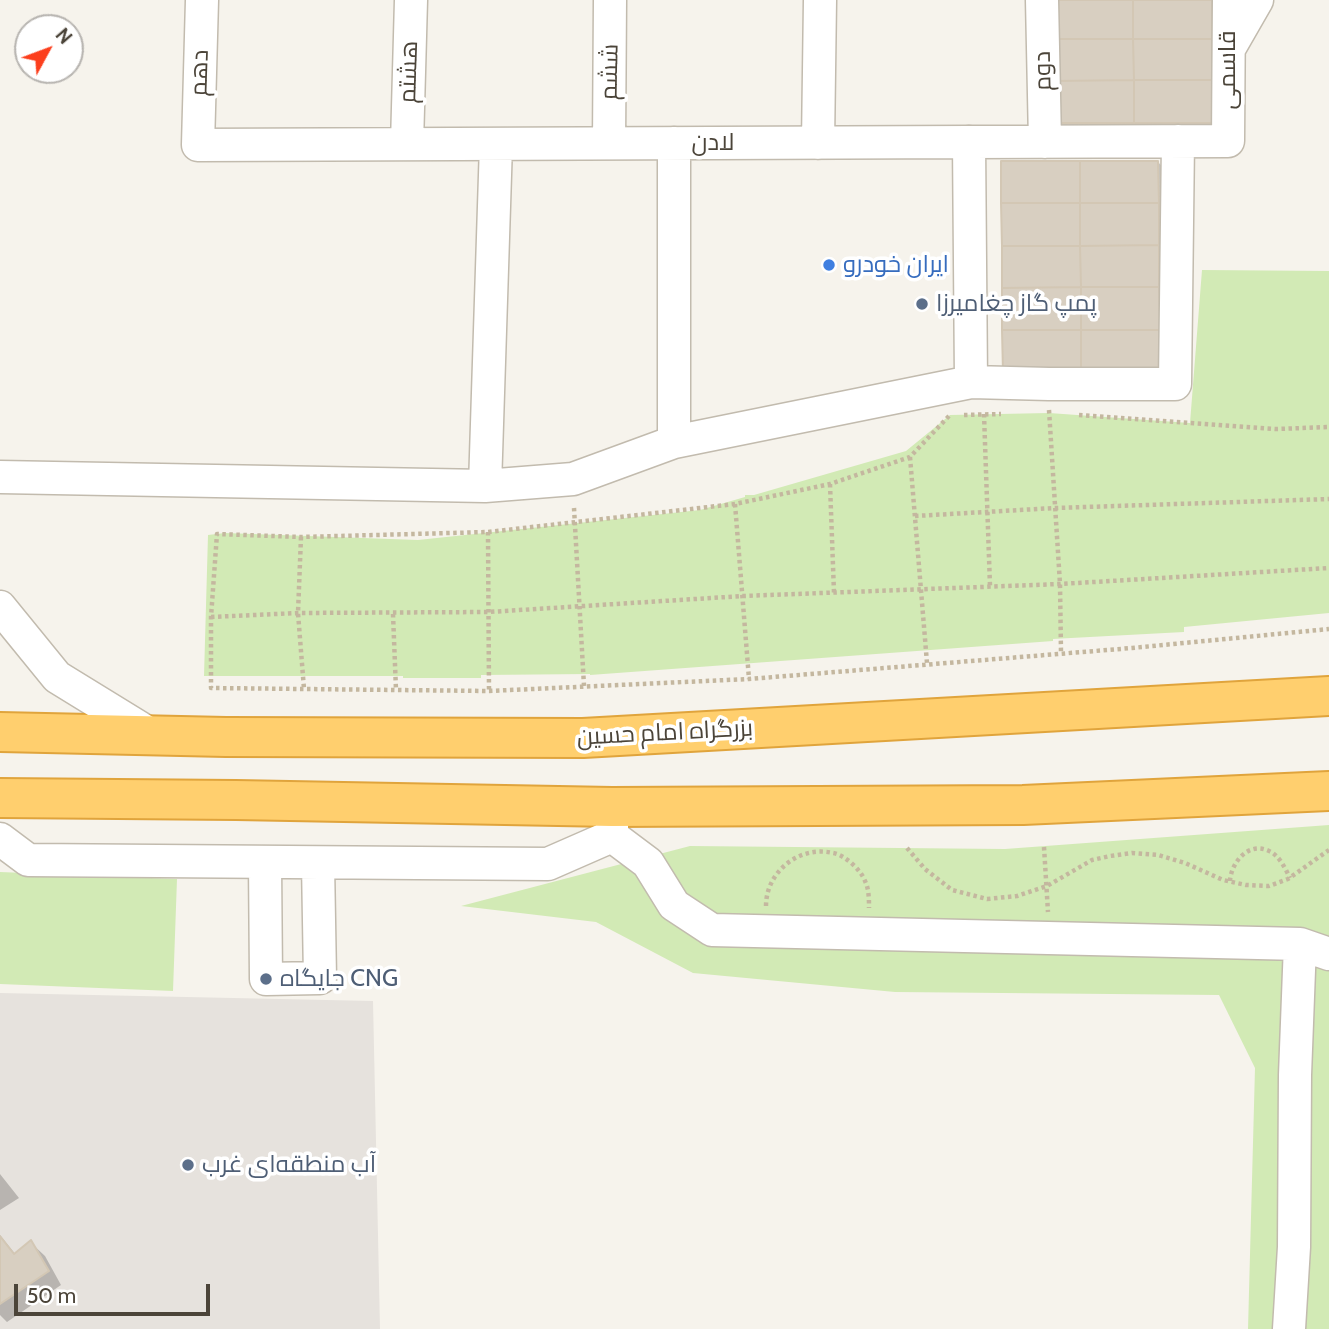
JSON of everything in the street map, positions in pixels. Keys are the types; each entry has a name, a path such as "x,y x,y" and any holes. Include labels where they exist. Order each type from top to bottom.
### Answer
{"highway":[{"name":"بزرگراه امام حسین","path":"0,733 583,738 1329,696"},
{"path":"0,798 250,800 612,822 1329,791"}],"street":[{"name":"دهم","path":"198,145 202,0"},
{"name":"هشتم","path":"407,144 411,0"},
{"name":"ششم","path":"609,143 610,0"},
{"path":"818,143 820,0"},
{"name":"دوم","path":"1042,0 1045,142"},
{"name":"قاسمی","path":"1228,141 1229,0"},
{"path":"1228,49 1257,0"},
{"path":"0,477 485,486 573,479 674,442 971,382 1049,399 1175,384 1178,141"},
{"name":"لادن","path":"198,145 1228,141"},
{"path":"969,142 971,382"},
{"path":"674,143 674,442"},
{"path":"485,486 496,144"},
{"path":"0,607 57,677 153,736"},
{"path":"0,839 28,860 548,864 612,822 648,863 674,905 712,930 1047,938 1315,949 1295,1075 1294,1247 1289,1329"},
{"path":"265,863 266,979 320,978 318,863"}],"path":[{"path":"1049,399 1062,414"},
{"path":"1049,399 1061,653"},
{"path":"984,414 990,586"},
{"path":"961,415 1010,414"},
{"path":"950,415 910,457 830,484 735,504 488,533 301,537 217,534 211,617 211,688 489,691 749,679 1329,629"},
{"path":"1075,415 1276,429 1329,427"},
{"path":"910,457 927,663"},
{"path":"573,479 584,686"},
{"path":"830,484 834,593"},
{"path":"915,516 1055,508 1329,499"},
{"path":"735,504 749,679"},
{"path":"488,533 489,691"},
{"path":"301,537 298,613 304,689"},
{"path":"211,617 298,613 488,612 743,596 1059,584 1329,568"},
{"path":"393,614 397,690"},
{"path":"1044,847 1047,938"},
{"path":"907,848 925,869 952,890 987,899 1017,897 1046,886 1092,860 1132,853 1158,855 1246,885 1269,886 1290,878 1329,850"},
{"path":"1230,881 1237,859 1254,849 1270,851 1290,878"},
{"path":"765,931 766,899 769,885 776,874 787,863 805,853 827,852 835,853 850,862 865,879 870,897 868,934"}],"shaded area":[{"name":"آب منطقه‌ای غرب","path":"0,993 373,1001 380,1329 0,1329"}],"green space":[{"path":"1202,270 1329,271 1329,613 1184,627 1184,632 1053,639 590,675 481,675 481,678 204,676 208,535 225,533 418,540 700,510 906,451 950,415 1049,413 1190,423"},
{"path":"1329,825 1329,1329 1248,1329 1255,1068 1219,995 895,992 693,973 596,922 461,906 690,846 1005,849"},
{"path":"0,872 177,879 173,991 0,984"}],"building":[{"path":"1054,0 1133,0 1133,39 1054,39"},
{"path":"1133,0 1212,0 1212,39 1133,39"},
{"path":"1054,39 1133,39 1134,80 1055,81"},
{"path":"1133,39 1212,39 1212,80 1134,80"},
{"path":"1134,80 1212,80 1213,123 1134,123"},
{"path":"1134,80 1134,123 1055,123 1055,81"},
{"path":"1001,161 1080,161 1080,203 1001,203"},
{"path":"1080,161 1158,161 1159,203 1080,203"},
{"path":"1001,203 1080,203 1080,246 1002,246"},
{"path":"1080,203 1159,203 1159,245 1080,246"},
{"path":"1159,245 1159,287 1081,287 1080,246"},
{"path":"1002,246 1080,246 1081,287 1002,288"},
{"path":"1081,287 1159,287 1160,330 1081,330"},
{"path":"1081,287 1081,330 1002,330 1002,288"},
{"path":"1002,330 1081,330 1081,372 1003,372"},
{"path":"1081,330 1160,330 1160,372 1081,372"},
{"path":"0,1236 14,1254 31,1240 49,1271 0,1304"}],"place":[{"name":"ایران خودرو","path":"829,265"},
{"name":"پمپ گاز چغامیرزا","path":"922,304"},
{"name":"جایگاه CNG","path":"266,979"},
{"name":"آب منطقه‌ای غرب","path":"188,1165"}]}
